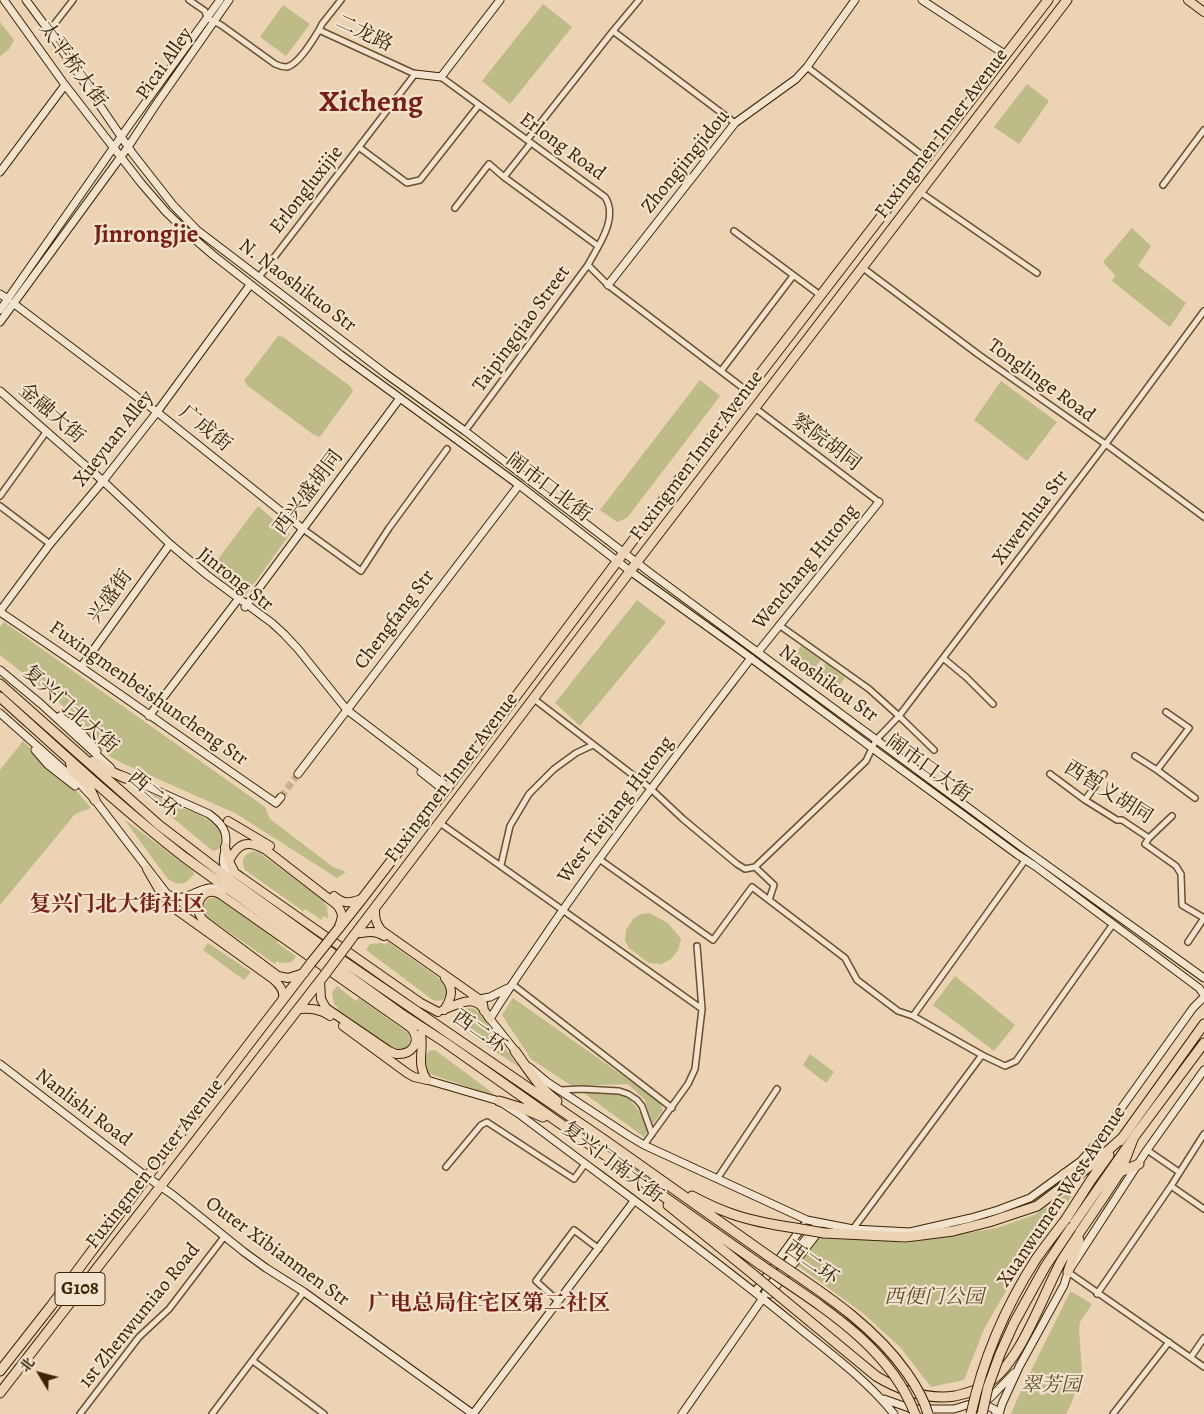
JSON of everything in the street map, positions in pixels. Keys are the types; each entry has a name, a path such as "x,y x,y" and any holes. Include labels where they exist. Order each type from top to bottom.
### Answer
{"highway":[{"name":"Fuxingmen Inner Avenue","path":"312,963 447,789 617,561 1048,0"},
{"name":"Fuxingmen Inner Avenue","path":"323,977 630,571 1067,0"},
{"name":"西二环","path":"0,684 234,888 400,1013 826,1309 874,1350 893,1373 915,1414"},
{"name":"西二环","path":"0,697 153,833 184,857 234,888 419,1013 833,1301 878,1337 892,1353 924,1401 928,1414"},
{"path":"75,750 110,771 126,778"},
{"path":"70,759 72,770 88,785 95,800"},
{"name":"Fuxingmen Outer Avenue","path":"0,1371 312,963"},
{"name":"Fuxingmen Outer Avenue","path":"0,1393 323,977"},
{"name":"Xuanwumen West Avenue","path":"971,1414 977,1386 990,1351 1019,1288 1091,1180 1204,1024"},
{"name":"Xuanwumen West Avenue","path":"982,1414 988,1387 1003,1346 1045,1267 1134,1137 1204,1042"},
{"path":"515,1051 537,1082 576,1121"},
{"path":"499,1101 529,1110 566,1128"},
{"path":"664,1182 734,1215 769,1224 824,1233 906,1237 929,1235 971,1227 1037,1206 1094,1164 1123,1137"},
{"path":"646,1184 668,1205 876,1376 892,1386 928,1397 945,1397 963,1394 984,1386 1002,1371 1018,1348 1037,1314 1049,1284 1064,1258 1120,1172 1134,1137"},
{"path":"1064,1174 1094,1164"},
{"path":"1120,1172 1140,1164"},
{"path":"1068,1272 1084,1226"}],"main road":[{"path":"1188,0 1204,12"},
{"path":"228,821 269,846 340,901 345,903 362,899"},
{"path":"229,861 239,847 247,844 266,850 337,905 341,910 343,918 338,928"},
{"path":"225,847 235,873 421,1004 441,1011"},
{"path":"147,869 162,895 178,911 274,979 283,992 282,1003"},
{"path":"201,891 217,892 228,899 411,1028 417,1041 414,1046 407,1052 396,1054 378,1044 326,1008 321,1000 323,977"},
{"path":"214,892 203,896 197,905 198,914 203,920 278,976 288,978 304,972"},
{"path":"375,908 375,918 381,930 479,999 483,1004 484,1012"},
{"path":"355,934 368,931 379,933 448,981 451,994 449,1002 441,1011"},
{"path":"419,1013 441,1011 464,1002 472,1002 479,1005 490,1019"},
{"path":"299,1009 308,1008 324,1012 414,1077 427,1080"},
{"path":"400,1013 420,1033 422,1044 421,1070 427,1080"}],"street":[{"name":"太平桥大街","path":"4,0 65,85 121,157"},
{"name":"N. Naoshikuo Str","path":"26,0 128,147 172,205 220,248 386,374 465,431"},
{"path":"49,31 73,0"},
{"name":"二龙路","path":"189,0 204,11 210,20 221,25 282,67 293,64 300,58 320,30 415,74"},
{"path":"0,322 10,301 113,148 210,20 220,0"},
{"name":"Picai Alley","path":"10,301 121,157 210,20 229,0"},
{"path":"320,30 322,24 341,0"},
{"path":"415,74 441,77 500,0"},
{"path":"504,177 529,141 639,0"},
{"name":"Zhongjingjidou","path":"608,285 735,124 796,79 807,67 855,0"},
{"path":"922,0 1006,55"},
{"path":"613,31 735,124"},
{"path":"807,67 927,158"},
{"name":"Erlongluxijie","path":"259,277 415,74"},
{"name":"Erlong Road","path":"441,77 605,197 609,203 608,227 588,265"},
{"path":"0,172 65,85"},
{"path":"360,148 407,183 420,180 479,105"},
{"path":"1163,184 1204,130"},
{"name":"N. Naoshikuo Str","path":"121,157 166,212 191,236 341,355 458,441"},
{"path":"455,208 489,164 598,246"},
{"path":"920,192 1036,273"},
{"path":"734,231 820,296"},
{"name":"Taipingqiao Street","path":"465,431 588,265 608,285 748,391"},
{"name":"Tonglinge Road","path":"863,268 979,355 1204,517"},
{"path":"721,371 793,276"},
{"name":"Xueyuan Alley","path":"0,611 50,544 157,412 250,284"},
{"name":"广成街","path":"0,294 157,412 303,529"},
{"path":"0,310 10,301"},
{"name":"Xiwenhua Str","path":"755,867 866,761 876,740 899,716 1106,445 1204,311"},
{"name":"金融大街","path":"0,391 101,483"},
{"name":"Jinrong Str","path":"0,397 101,483 205,579 236,602 245,606 268,626 283,640 345,711 447,789"},
{"name":"西兴盛胡同","path":"245,606 400,398"},
{"name":"察院胡同","path":"755,408 879,502"},
{"path":"458,441 465,431"},
{"name":"闹市口北街","path":"465,431 637,562"},
{"path":"0,496 44,435"},
{"name":"闹市口北街","path":"458,441 630,571"},
{"path":"303,529 361,571 389,528 447,449"},
{"name":"Chengfang Str","path":"298,774 518,485"},
{"name":"Wenchang Hutong","path":"758,652 879,502"},
{"path":"0,506 50,544"},
{"path":"169,545 245,606"},
{"name":"兴盛街","path":"81,666 169,545"},
{"name":"Naoshikou Str","path":"637,562 876,740"},
{"name":"闹市口大街","path":"630,571 1195,984 1204,996"},
{"path":"149,716 236,602"},
{"name":"Fuxingmenbeishuncheng Str","path":"0,611 276,804 281,797"},
{"path":"779,625 869,689 934,750"},
{"name":"West Tiejiang Hutong","path":"490,1019 512,984 599,859 751,658"},
{"path":"943,658 966,677 993,704"},
{"name":"复兴门北大街","path":"0,670 80,731 96,749 104,762 126,778 209,814 219,822 226,834 223,866 234,888"},
{"path":"534,699 651,789 683,819 739,866 745,869 755,867 774,885 769,900"},
{"path":"1158,770 1190,728 1166,712"},
{"path":"0,713 17,729 48,765 95,800 168,894 174,897 185,897 213,888 234,888"},
{"name":"闹市口大街","path":"876,740 1204,978"},
{"path":"501,865 510,826 529,794 554,769 576,753 593,745"},
{"path":"1135,756 1158,770 1195,798"},
{"name":"西智义胡同","path":"1050,774 1085,800 1118,820 1122,820 1149,838 1172,816"},
{"path":"1085,800 1104,774"},
{"path":"209,814 228,821"},
{"path":"440,823 702,1009"},
{"path":"1149,838 1145,844 1176,866 1181,874 1182,905 1204,918 1188,942"},
{"path":"599,859 713,940 752,887 845,958 857,980 898,1011 913,1016 1005,1066 1016,1061 1113,924"},
{"path":"913,1016 1026,859"},
{"path":"644,1145 688,1084 695,1068 702,1009 697,946"},
{"path":"479,999 500,993 512,984 672,1108"},
{"name":"Xuanwumen West Avenue","path":"821,1223 853,1229 910,1232 971,1218 1030,1198 1081,1161 1095,1145 1179,1027 1204,996"},
{"name":"复兴门南大街","path":"490,1019 515,1051 539,1076 629,1136 644,1145 807,1220 821,1223"},
{"path":"853,1229 982,1055"},
{"name":"Nanlishi Road","path":"0,1064 160,1186"},
{"path":"978,1402 994,1409 998,1414 1019,1367 1064,1285 1068,1272 1148,1150 1204,1070"},
{"name":"复兴门南大街","path":"427,1080 499,1101 519,1114 763,1298"},
{"path":"716,1178 777,1089"},
{"path":"559,1090 618,1091 628,1094 642,1106 652,1134"},
{"path":"446,1167 481,1125 486,1122 574,1179 585,1164"},
{"path":"1097,1294 1204,1134"},
{"path":"1148,1150 1179,1172"},
{"name":"Outer Xibianmen Str","path":"160,1186 266,1268 304,1292 473,1414"},
{"path":"1171,1186 1204,1209"},
{"path":"473,1414 634,1200"},
{"path":"755,1292 807,1220"},
{"path":"682,1414 763,1298 767,1289 815,1227 821,1223"},
{"path":"558,1301 536,1281 574,1230 599,1249"},
{"name":"1st Zhenwumiao Road","path":"80,1414 139,1337 170,1309 224,1237"},
{"path":"1068,1272 1097,1294 1204,1366"},
{"path":"212,1414 304,1292"},
{"path":"763,1298 882,1398 894,1414"},
{"path":"1191,1357 1204,1338"},
{"path":"1113,1414 1169,1342"},
{"path":"253,1361 324,1414"},
{"path":"882,1398 919,1410 954,1409 990,1398 1019,1367"}],"green space":[{"path":"543,4 572,27 510,104 482,81"},
{"path":"283,5 310,24 286,56 260,37"},
{"path":"0,22 14,40 9,49 0,56"},
{"path":"1027,84 1049,101 1019,144 994,127"},
{"path":"1132,228 1151,246 1138,266 1186,303 1170,327 1112,281 1115,275 1103,262"},
{"path":"278,336 283,337 350,386 353,391 320,437 314,435 248,386 244,381"},
{"path":"700,380 720,396 627,518 617,522 600,510"},
{"path":"1001,381 1057,422 1027,461 974,420"},
{"path":"258,506 290,534 245,596 210,570"},
{"path":"637,600 666,622 580,726 555,703"},
{"path":"4,622 265,807 270,819 333,867 346,872 337,878 235,813 111,757 56,699 0,655 0,627"},
{"path":"801,646 821,660 813,670 794,656"},
{"path":"826,663 845,678 837,688 818,673"},
{"path":"23,741 56,776 74,788 91,808 75,814 0,905 0,770"},
{"path":"146,792 200,815 214,824 221,837 219,848 213,851 146,796"},
{"path":"124,819 193,871 194,874 191,878 182,884 178,884 167,878"},
{"path":"255,851 325,901 328,919 324,916 321,920 306,909 303,911 245,870 244,858 248,853"},
{"path":"217,898 279,940 277,943 296,956 292,962 280,963 277,961 275,964 206,916 203,907 208,899"},
{"path":"649,913 668,923 681,939 678,950 671,959 661,964 649,963 629,948 625,940 626,930 633,919 641,914"},
{"path":"388,942 446,983 448,995 440,1001 433,1000 366,950 370,944 382,943 385,945"},
{"path":"208,943 251,972 244,980 203,950"},
{"path":"955,976 1015,1025 994,1051 933,1005"},
{"path":"337,986 356,1001 359,998 408,1033 410,1040 408,1046 400,1051 394,1050 337,1009 338,1007 334,1004 332,992"},
{"path":"513,998 660,1102 663,1110 653,1124 645,1100 628,1084 572,1086 531,1059 502,1015"},
{"path":"465,1008 475,1009 479,1013 519,1067 451,1022 460,1010"},
{"path":"435,1050 498,1097 430,1074 426,1071 423,1061 429,1051"},
{"path":"810,1054 834,1072 826,1083 803,1065"},
{"path":"581,1091 606,1092 623,1096 630,1101 636,1107 648,1130 644,1137"},
{"name":"西便门公园","path":"1065,1195 1072,1196 1051,1222 1016,1274 984,1329 964,1380 931,1387 900,1347 864,1314 797,1265 821,1234 907,1243 997,1228 1034,1215"},
{"name":"翠芳园","path":"1070,1292 1092,1304 1080,1322 1082,1371 1072,1402 1066,1414 1011,1414 1019,1395"}],"tunnel":[{"path":"281,797 298,774"}],"district":[{"name":"Xicheng","path":"371,104"},
{"name":"Jinrongjie","path":"146,236"},
{"name":"复兴门北大街社区","path":"117,906"},
{"name":"广电总局住宅区第二社区","path":"489,1305"}]}
